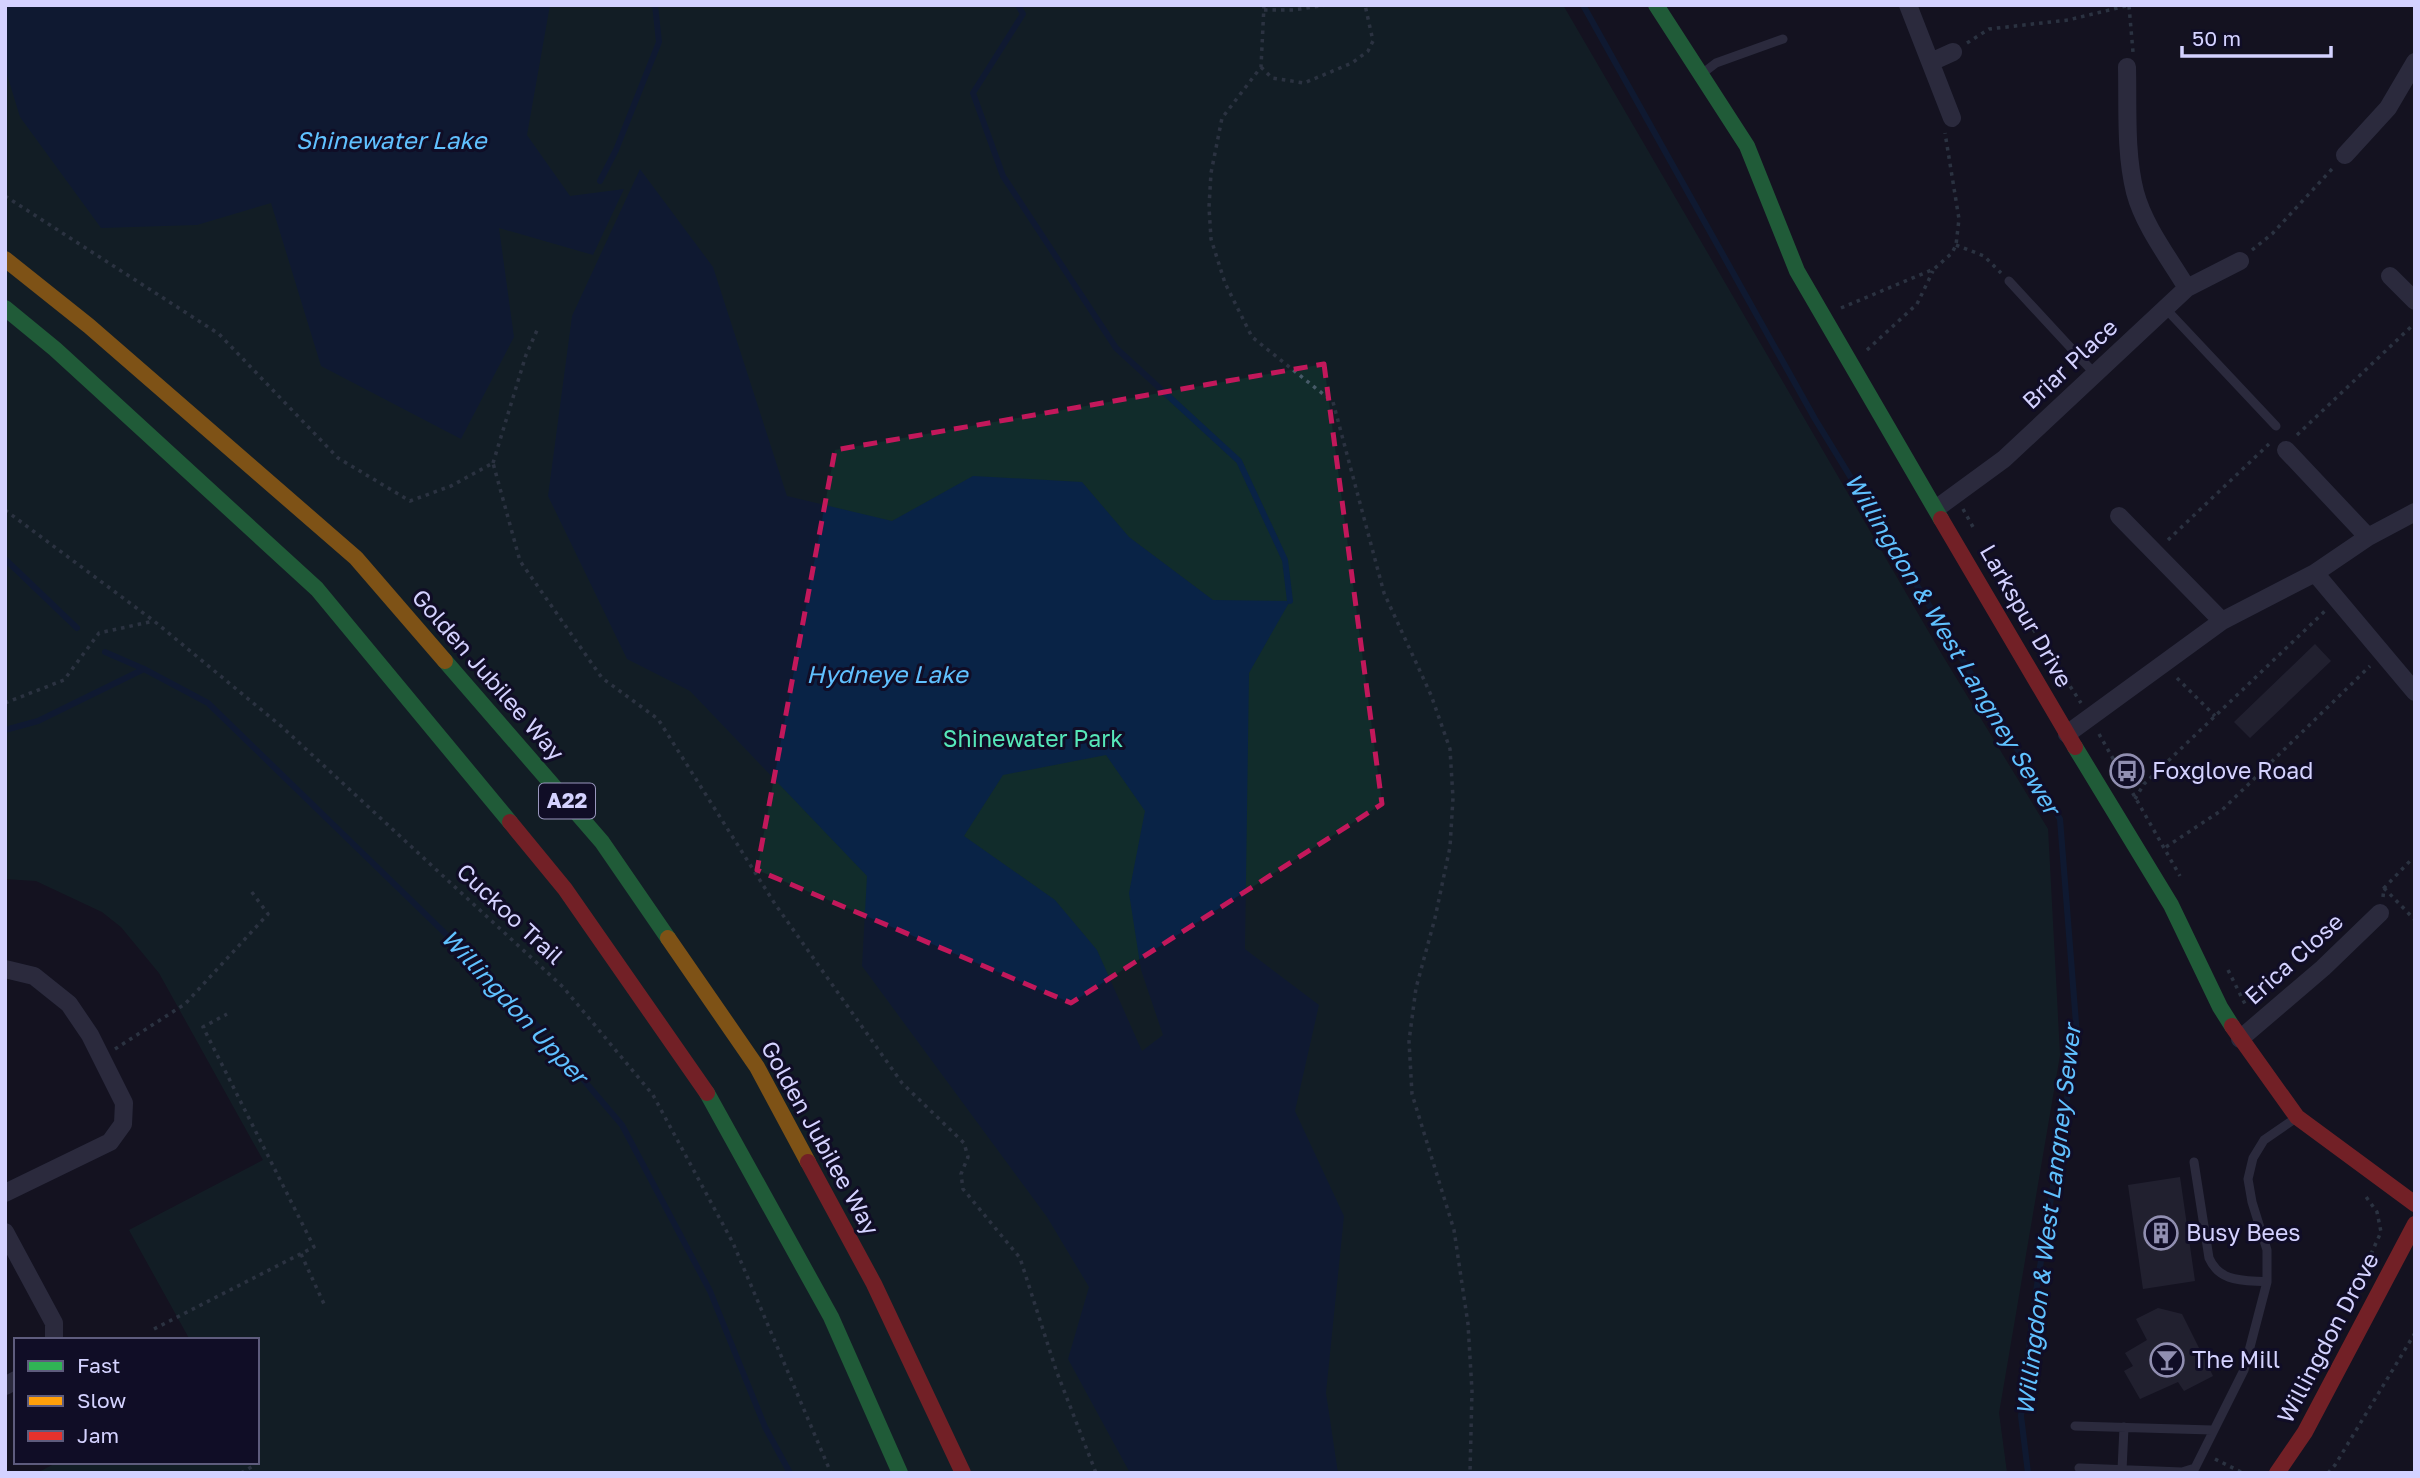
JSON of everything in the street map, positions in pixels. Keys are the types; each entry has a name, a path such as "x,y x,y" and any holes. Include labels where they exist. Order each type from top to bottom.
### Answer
{"main road":[{"name":"Larkspur Drive","path":"1656,5 1747,146 1797,271 2067,733 2171,905 2220,1007 2297,1117 2415,1204"},
{"name":"Golden Jubilee Way","path":"5,259 89,326 356,558 602,842 757,1067 874,1284 963,1473"},
{"name":"A22","path":"5,307 55,349 317,589 565,889 711,1098 831,1317 900,1473"},
{"name":"Willingdon Drove","path":"2277,1473 2305,1432 2415,1224"}],"street":[{"path":"1908,5 1952,118"},
{"path":"1931,62 1953,52"},
{"path":"2345,155 2388,108 2415,62"},
{"path":"2127,67 2130,162 2136,193 2149,225 2187,288"},
{"name":"Briar Place","path":"1937,508 2004,460 2187,288 2240,261"},
{"path":"2390,276 2415,301"},
{"path":"2286,450 2368,537"},
{"path":"2067,733 2222,621 2315,573 2368,537 2415,512"},
{"path":"2119,516 2222,621"},
{"path":"2315,573 2415,692"},
{"name":"Erica Close","path":"2241,1039 2323,968 2380,913"},
{"path":"5,969 34,976 69,1004 90,1035 124,1103 123,1124 110,1142 5,1193"},
{"path":"5,1232 54,1323 54,1338"}],"lane":[{"path":"1702,74 1716,63 1783,39"},
{"path":"2009,281 2095,374"},
{"path":"2165,308 2278,429"},
{"path":"2079,1468 2182,1472 2195,1468 2244,1370 2267,1282 2267,1250 2248,1179 2253,1158 2264,1140 2297,1117"},
{"path":"2194,1162 2209,1258 2213,1266 2221,1275 2230,1279 2267,1282"},
{"path":"2075,1426 2212,1430"},
{"path":"2122,1470 2124,1427"}],"path":[{"path":"1326,5 1293,10 1264,8 1261,67 1222,118 1211,173 1211,239 1226,283 1252,337 1333,401 1384,593 1431,695 1450,749 1453,798 1450,848 1416,988 1409,1041 1412,1094 1454,1230 1468,1324 1472,1391 1471,1473"},
{"path":"1261,67 1272,78 1304,83 1352,63 1368,51 1373,41 1365,5"},
{"path":"1953,52 1989,29 2068,20 2130,6 2134,49 2127,67"},
{"path":"1861,355 1917,304 1934,270 1952,253 1956,245 1959,219 1945,135 1952,118"},
{"path":"2240,261 2272,233 2345,155"},
{"path":"5,196 219,334 338,458 411,501 451,486 493,463"},
{"path":"1956,245 1983,256 2009,281"},
{"path":"1836,310 1934,270"},
{"path":"2154,553 2278,429 2286,426 2295,436 2415,323"},
{"path":"538,328 526,355 493,463 520,561 602,678 658,719 775,904 902,1083 964,1143 968,1157 961,1174 963,1189 1020,1258 1056,1370 1096,1473"},
{"path":"1956,494 1973,527"},
{"name":"Cuckoo Trail","path":"5,510 154,621 281,726 563,987 653,1096 733,1243 831,1473"},
{"path":"2136,799 2144,784 2337,600"},
{"path":"2018,605 2090,717 2184,883"},
{"path":"5,703 64,680 99,633 154,621"},
{"path":"2165,847 2222,810 2383,654"},
{"path":"2163,664 2215,716"},
{"path":"2380,913 2384,888 2410,861 2415,861"},
{"path":"2384,888 2415,920"},
{"path":"102,1058 185,1004 268,914 251,891"},
{"path":"2226,966 2256,1026"},
{"path":"154,1329 314,1247 203,1027 228,1014"},
{"path":"2352,1295 2381,1232 2377,1212 2358,1186"},
{"path":"301,1254 324,1304"},
{"path":"2328,1473 2415,1333"},
{"path":"2204,1453 2243,1473"},
{"path":"241,1473 255,1465"}],"highlighted area":[{"path":"1324,364 1382,804 1071,1003 757,870 835,450"}],"green space":[{"name":"Shinewater Park","path":"5,5 1563,5 1941,653 2048,829 2060,1055 1999,1413 2007,1473 37,1473 54,1464 259,1464 259,1338 189,1338 129,1230 263,1160 159,973 121,927 102,912 36,881 5,879"}],"water":[{"name":"Shinewater Lake","path":"5,5 550,5 527,135 570,196 624,189 593,255 499,228 514,337 461,439 321,366 271,203 197,225 101,228 20,117 5,68"},
{"name":"Hydneye Lake","path":"640,169 713,267 787,496 892,521 973,476 1082,482 1129,537 1213,600 1290,601 1249,673 1245,949 1319,1005 1295,1111 1344,1216 1326,1393 1338,1473 1130,1473 1068,1359 1089,1287 1047,1217 862,966 867,876 690,691 627,659 548,496 572,316","holes":["1106,755 1145,811 1129,893 1141,970 1163,1035 1142,1051 1097,950 1055,900 964,836 1003,775"]}],"building":[{"path":"2315,644 2331,661 2250,738 2234,722"},
{"name":"Busy Bees","path":"2180,1177 2195,1281 2143,1289 2128,1185"},
{"name":"The Mill","path":"2158,1308 2182,1314 2213,1376 2184,1391 2178,1382 2140,1399 2124,1371 2133,1366 2125,1353 2147,1340 2136,1319"}],"waterway":[{"path":"600,181 616,150 659,42 655,5"},
{"path":"1018,5 1023,14 973,93 1003,176 1116,348 1239,461 1285,560 1290,601"},
{"name":"Willingdon & West Langney Sewer","path":"1583,5 1815,419 2060,819 2077,1036 2035,1298 2021,1416 2028,1473"},
{"name":"Willingdon Upper","path":"5,559 77,628"},
{"name":"Willingdon Upper","path":"105,652 208,703 522,1008 622,1125 710,1291 765,1427 790,1473"},
{"path":"5,730 38,721 144,669"}],"traffic: fast":[{"path":"1656,5 1747,146 1797,271 1941,519"},
{"path":"5,308 55,349 317,589 510,822"},
{"path":"445,661 602,842 668,938"},
{"path":"2075,747 2171,905 2220,1007 2232,1026"},
{"path":"707,1093 831,1317 900,1473"}],"traffic: slow":[{"path":"5,259 89,326 356,558 445,661"},
{"path":"668,938 757,1067 808,1162"}],"traffic: jam":[{"path":"1941,519 2075,747"},
{"path":"510,822 565,889 707,1093"},
{"path":"2232,1026 2297,1117 2415,1204"},
{"path":"808,1162 874,1284 963,1473"},
{"path":"2277,1473 2305,1432 2415,1224"}],"place":[{"name":"Foxglove Road","path":"2127,771"},
{"name":"Busy Bees","path":"2161,1233"},
{"name":"The Mill","path":"2167,1360"}]}
